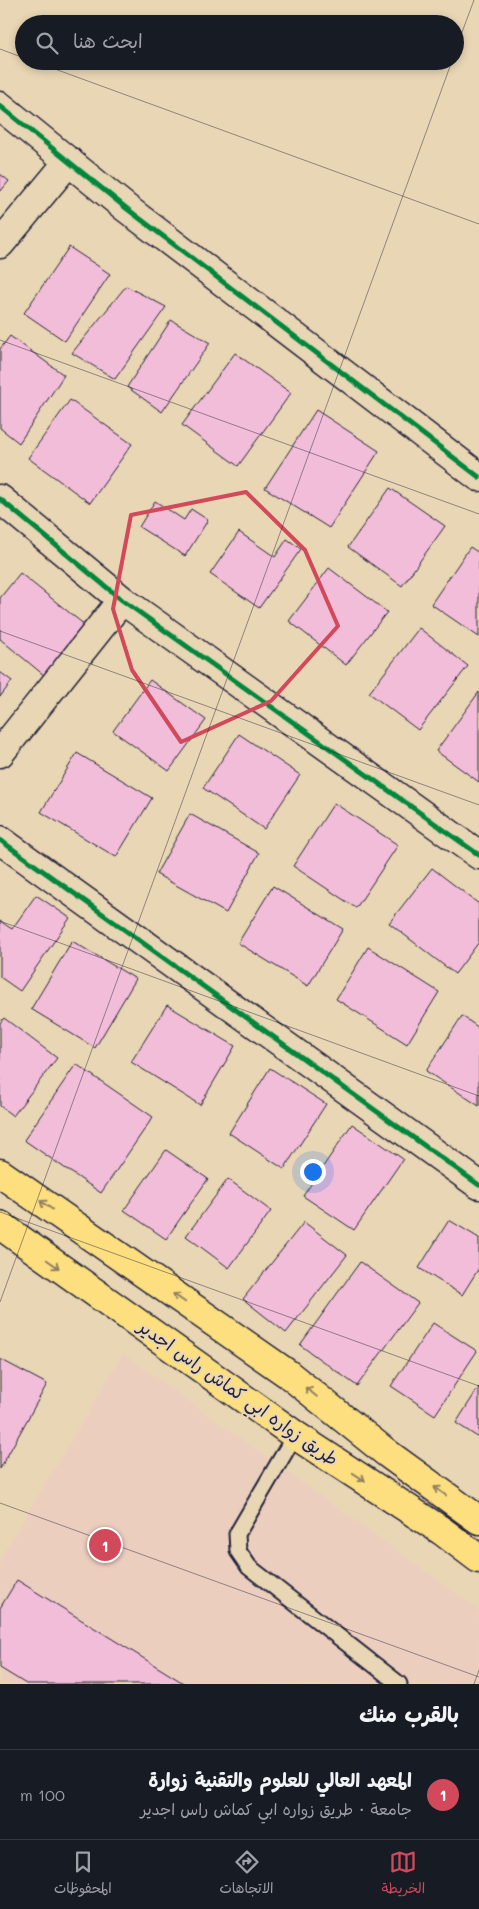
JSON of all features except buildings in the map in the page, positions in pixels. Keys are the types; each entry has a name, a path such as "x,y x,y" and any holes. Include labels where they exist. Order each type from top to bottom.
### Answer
{"main road":[{"path":"0,1173 288,1374 388,1454 479,1520"},
{"name":"طريق زواره ابي كماش راس اجدير","path":"0,1225 295,1434 442,1531 479,1559"}],"street":[{"path":"0,106 126,208 479,478"},
{"path":"0,244 69,162"},
{"path":"0,499 122,600 479,855"},
{"path":"0,753 122,600"},
{"path":"0,840 479,1185"}],"lane":[{"path":"295,1434 237,1534 238,1551 249,1567 399,1684"}],"highlighted area":[{"path":"246,492 305,550 338,626 271,701 181,742 132,670 113,609 131,515"}],"shaded area":[{"path":"123,1354 479,1610 479,1684 0,1684 0,1559"}],"cycle path":[{"path":"0,106 126,208 479,477"},
{"path":"0,499 122,600 479,855"},
{"path":"0,840 479,1185"}],"place":[{"name":"المعهد العالي للعلوم والتقنية زوارة","path":"105,1545"}]}
